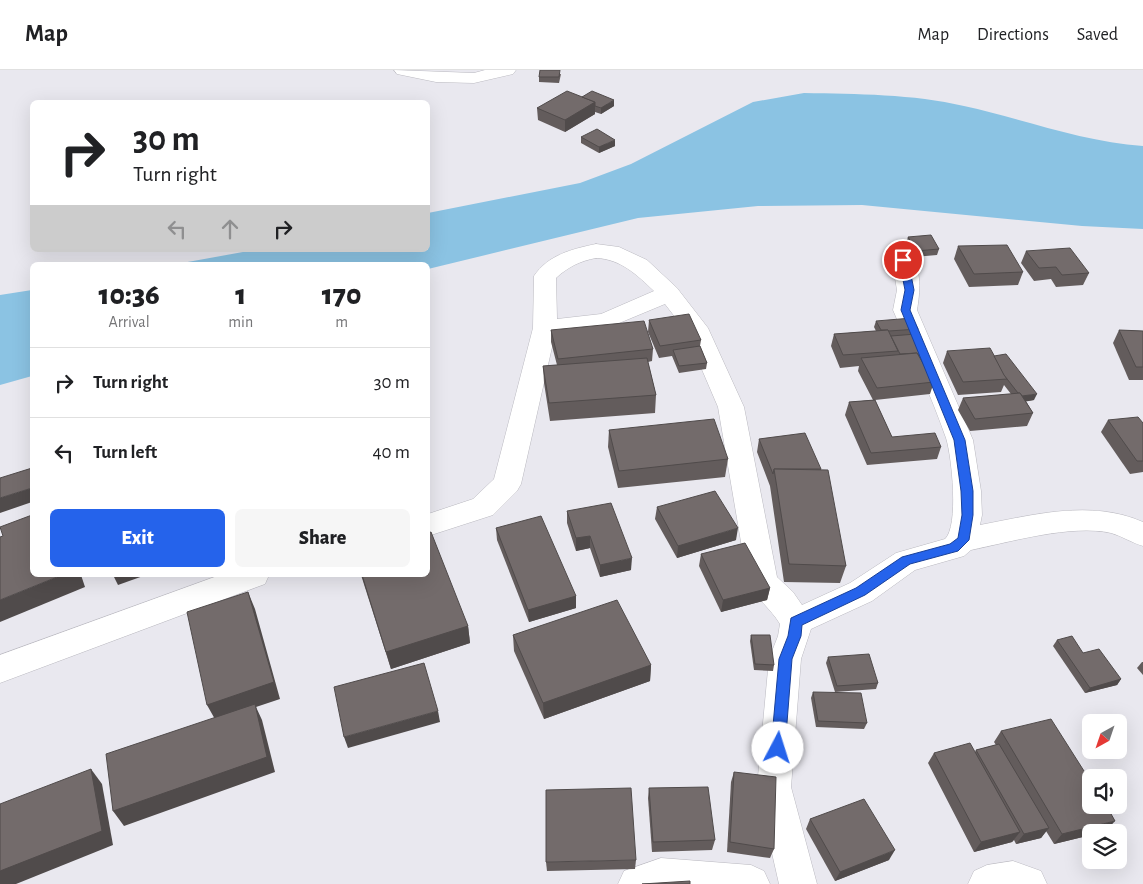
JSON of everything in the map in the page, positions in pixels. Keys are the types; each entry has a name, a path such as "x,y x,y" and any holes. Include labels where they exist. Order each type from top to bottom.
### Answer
{"street":[{"path":"403,70 436,78 474,78 506,70"},
{"path":"430,524 483,507 507,484 545,328 545,276 552,269 576,255 596,251 611,252 639,265 669,293 696,328 731,407 763,583 782,601 796,622 794,636 785,659 774,787 798,884"},
{"path":"903,260 909,290 905,310 960,440 967,491 968,515 963,540"},
{"path":"545,328 604,321 634,310 669,293"},
{"path":"796,622 861,592 906,561 954,548 963,540 1054,524 1105,521 1132,529 1143,536"},
{"path":"0,669 249,577"},
{"path":"637,884 662,877 752,884"},
{"path":"987,884 1013,880 1028,884"}],"water":[{"path":"804,93 885,95 925,99 986,111 1098,140 1143,146 1143,229 1082,226 862,205 758,206 638,218 430,269 430,262 188,262 243,252 430,252 430,213 580,183 631,164 753,102"},
{"path":"30,290 30,377 0,385 0,295"}],"building":[{"path":"540,70 560,70 559,77 539,77"},
{"path":"567,91 595,102 565,120 537,108"},
{"path":"592,91 614,100 601,108 595,106 595,102 582,97"},
{"path":"597,129 615,140 599,147 581,137"},
{"path":"931,235 939,249 916,251 908,237"},
{"path":"1007,245 1023,272 974,274 958,246"},
{"path":"1070,248 1089,273 1062,275 1056,267 1039,268 1026,251"},
{"path":"689,314 701,340 660,346 649,320"},
{"path":"912,318 918,329 881,330 876,321"},
{"path":"644,321 653,349 558,359 551,330"},
{"path":"888,330 898,351 843,355 834,334"},
{"path":"1119,330 1143,331 1143,367 1136,367"},
{"path":"916,334 926,354 900,354 891,336"},
{"path":"700,346 707,363 679,366 673,350"},
{"path":"990,348 1007,379 963,382 947,351"},
{"path":"917,353 934,382 877,388 861,358"},
{"path":"1006,354 1037,394 1022,396 1004,375 994,356"},
{"path":"647,358 656,395 549,403 543,366"},
{"path":"1020,393 1033,413 975,419 963,398"},
{"path":"875,400 892,437 935,433 941,447 871,453 849,402"},
{"path":"1138,417 1143,423 1143,461 1137,461 1108,420"},
{"path":"714,419 728,459 619,471 609,430"},
{"path":"805,433 821,469 774,469 773,474 759,439"},
{"path":"30,469 30,489 0,498 0,478"},
{"path":"774,469 828,470 846,566 789,564"},
{"path":"715,491 738,528 678,546 657,507"},
{"path":"611,503 632,558 600,565 590,536 576,538 567,511"},
{"path":"30,516 30,577 57,577 0,600 0,537 3,536 0,527"},
{"path":"541,516 576,596 528,610 496,528"},
{"path":"430,532 468,626 386,652 363,577 430,577"},
{"path":"745,543 770,588 723,600 701,554"},
{"path":"248,592 274,682 207,705 187,612"},
{"path":"617,600 651,665 543,703 513,635"},
{"path":"751,635 770,635 774,665 755,664"},
{"path":"1072,636 1083,653 1099,649 1121,679 1090,688 1057,640"},
{"path":"869,654 878,683 837,686 828,657"},
{"path":"424,663 438,711 344,737 334,687"},
{"path":"813,692 861,693 867,723 818,721"},
{"path":"255,704 267,757 113,811 106,754"},
{"path":"1051,719 1083,769 1082,814 1111,814 1115,821 1103,824 1082,824 1082,829 1062,834 1001,731"},
{"path":"970,743 1020,832 981,842 934,753"},
{"path":"999,744 1049,828 1024,834 976,750"},
{"path":"91,769 102,831 0,871 0,804"},
{"path":"734,772 776,777 774,849 730,842"},
{"path":"708,787 715,840 653,842 649,788"},
{"path":"631,788 636,860 546,862 546,790"},
{"path":"864,799 895,850 840,872 810,819"},
{"path":"690,881 690,884 642,884"}],"route":[{"path":"778,748 785,659 794,636 796,622 861,592 906,561 954,548 963,540 968,515 967,491 960,440 905,310 909,290 903,260"}]}
